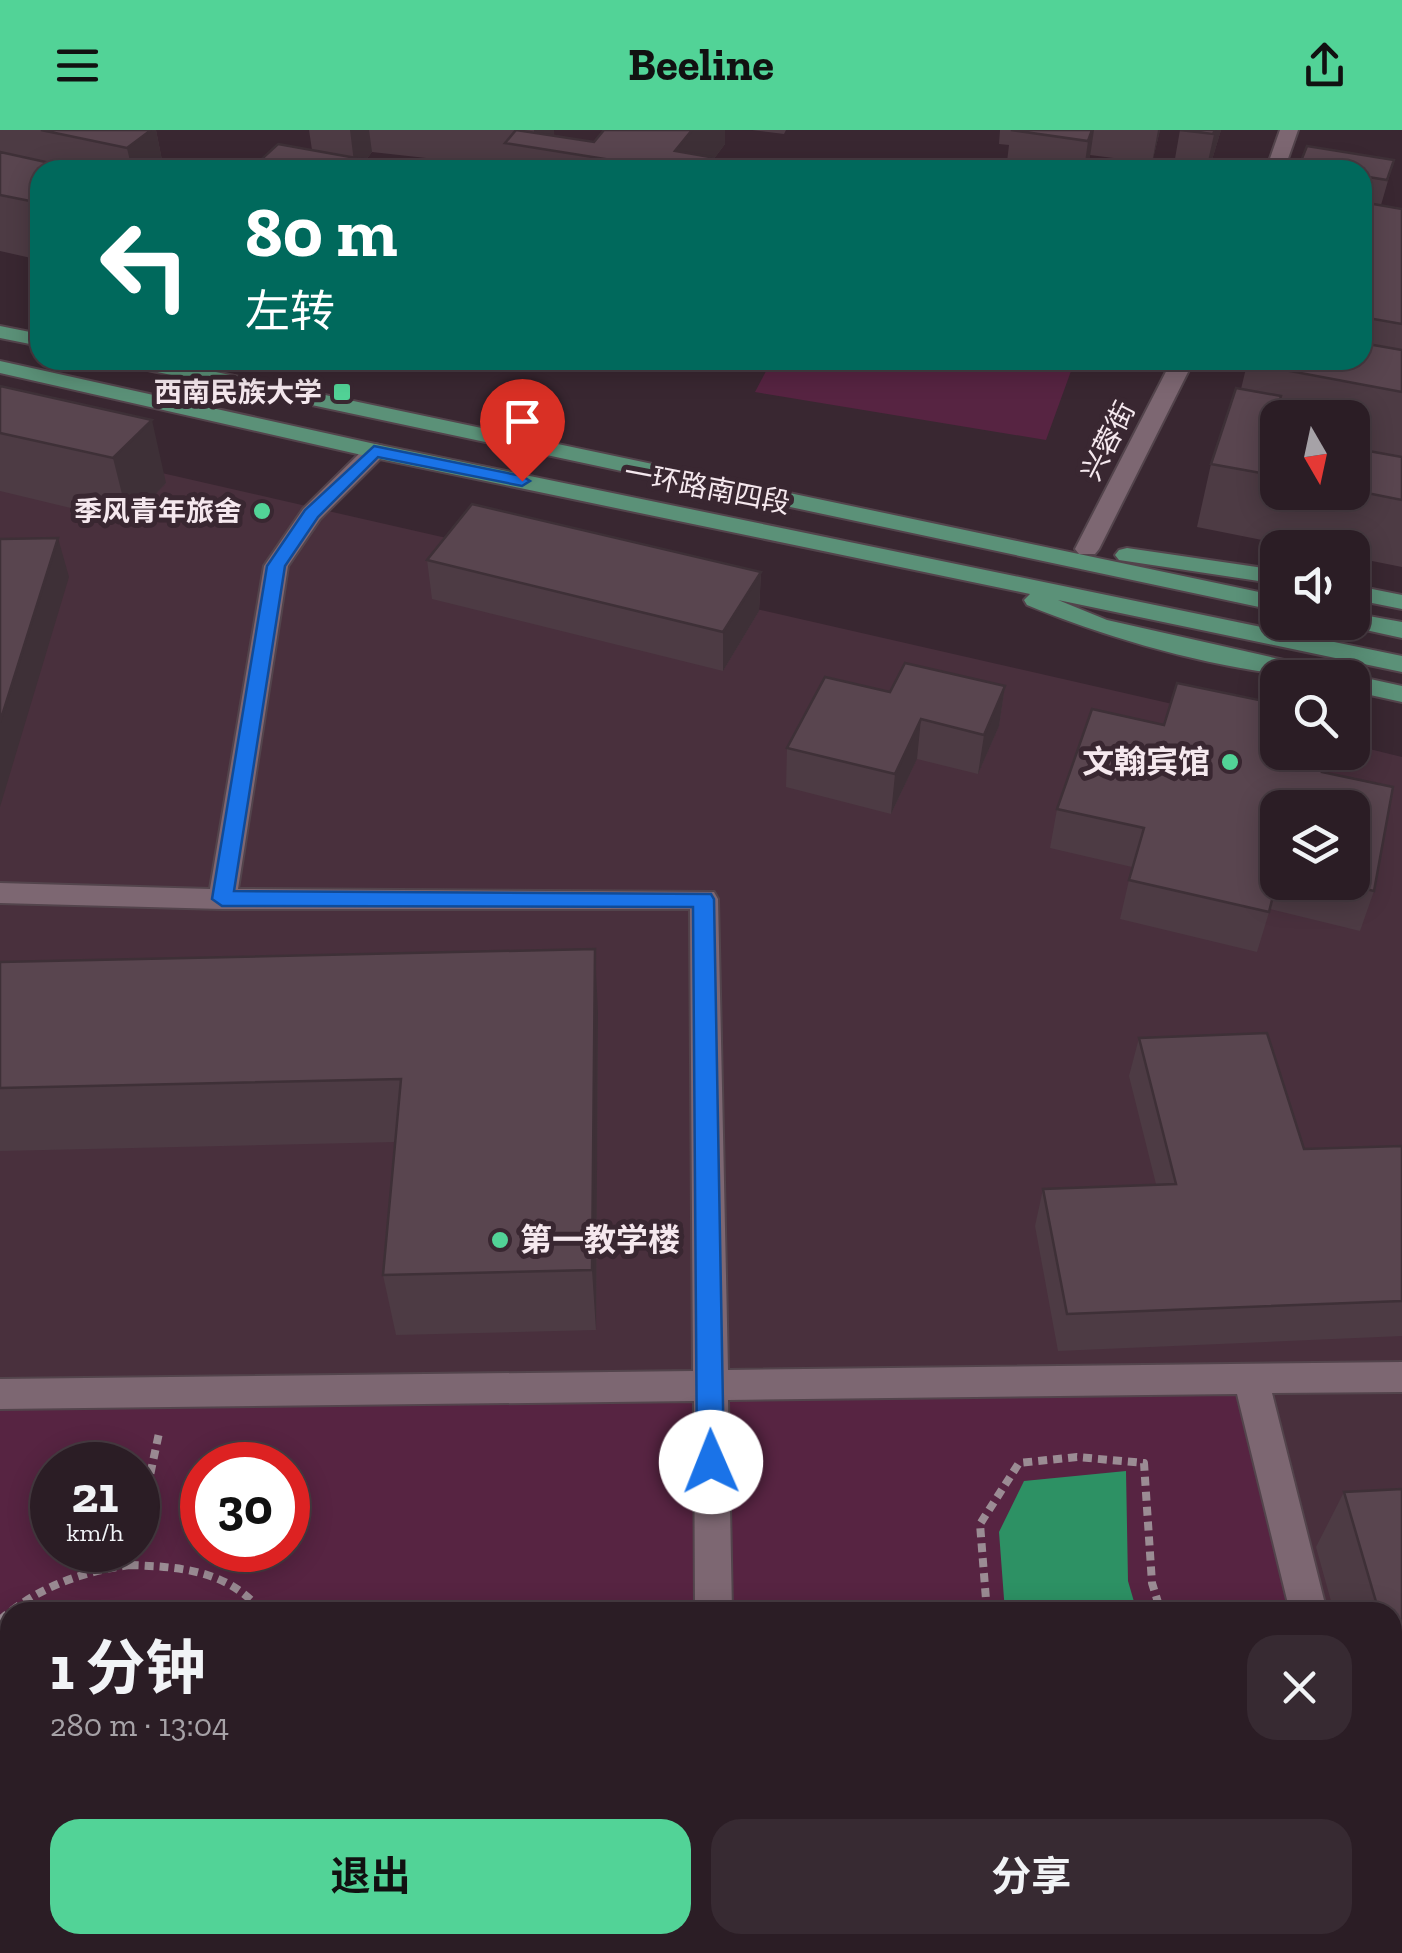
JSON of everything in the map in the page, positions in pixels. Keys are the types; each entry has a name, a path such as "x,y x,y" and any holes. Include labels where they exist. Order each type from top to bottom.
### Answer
{"main road":[{"path":"0,332 30,338"},
{"name":"一环路南四段","path":"0,367 374,452 964,570 1402,664"},
{"name":"一环路南四段","path":"176,370 1260,600"},
{"path":"960,538 1087,549 1260,575"},
{"path":"964,570 1100,626 1260,662"},
{"path":"1370,596 1402,602"},
{"path":"1370,624 1402,630"},
{"path":"1370,687 1402,694"}],"street":[{"path":"1279,160 1290,130"},
{"name":"兴蓉街","path":"1087,549 1178,370"},
{"path":"222,899 276,566 312,514 374,452"},
{"path":"0,894 222,899 704,899 714,1602"},
{"path":"0,1394 1402,1377"},
{"path":"1250,1379 1306,1602"}],"path":[{"path":"157,1442 168,1393"},
{"path":"987,1602 980,1524 1019,1463 1077,1458 1144,1463 1152,1583 1157,1602"},
{"path":"160,1566 182,1567 228,1580 251,1602"},
{"path":"21,1602 64,1578 85,1572"}],"shaded area":[{"path":"767,370 1071,370 1046,440 755,392"},
{"path":"0,436 1260,724 1260,770 1370,770 1370,749 1402,757 1402,1602 0,1602"},
{"path":"1251,1379 1309,1602 0,1602 0,1394"},
{"path":"1126,1471 1128,1581 1134,1602 1004,1602 999,1532 1024,1481"}],"building":[{"path":"41,130 151,130 127,148"},
{"path":"516,130 594,142 604,130 692,130 675,151 710,157 611,160 505,143"},
{"path":"1011,130 1092,130 1088,141"},
{"path":"1180,130 1215,130 1213,134"},
{"path":"278,144 367,160 261,160"},
{"path":"1307,146 1394,160 1387,180 1372,178 1372,160 1301,160"},
{"path":"0,152 36,160 30,160 30,201 0,195"},
{"path":"1372,204 1402,209 1402,324 1372,319"},
{"path":"1372,345 1402,350 1402,392 1284,370 1372,370"},
{"path":"0,386 152,420 113,458 0,433"},
{"path":"1236,388 1281,396 1280,400 1260,400 1260,473 1211,464"},
{"path":"1370,451 1402,457 1402,500 1370,494"},
{"path":"472,504 761,572 723,632 427,560"},
{"path":"58,538 0,722 0,539"},
{"path":"905,663 1005,686 984,735 921,719 895,774 787,748 825,677 890,692"},
{"path":"1177,683 1260,700 1260,770 1322,770 1393,787 1374,891 1370,890 1370,790 1260,790 1260,900 1272,900 1269,912 1129,880 1144,828 1057,809 1092,709 1164,725"},
{"name":"第一教学楼","path":"595,949 592,1270 383,1275 401,1079 0,1088 0,962"},
{"path":"1267,1033 1304,1149 1402,1146 1402,1301 1067,1314 1043,1189 1176,1184 1139,1038"},
{"path":"1402,1489 1402,1602 1376,1602 1344,1492"}],"place":[{"name":"西南民族大学","path":"342,392"},
{"name":"季风青年旅舍","path":"262,511"},
{"name":"文翰宾馆","path":"1230,762"},
{"name":"第一教学楼","path":"500,1240"}],"route":[{"path":"522,481 374,452 312,514 276,566 222,899 704,899 711,1462"}]}
